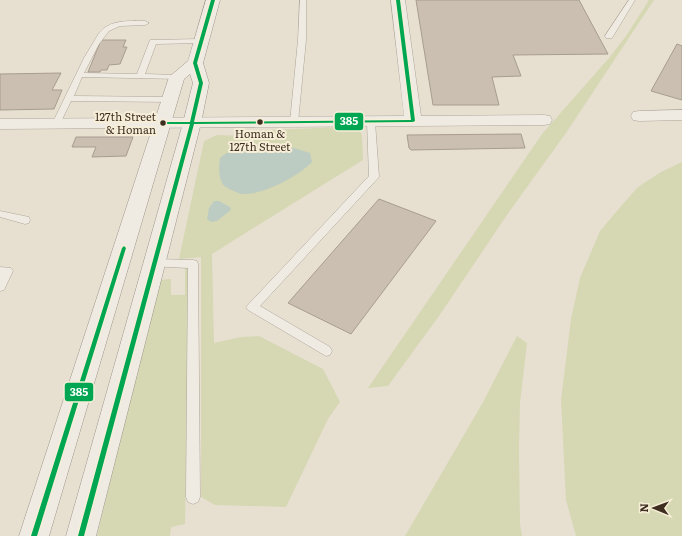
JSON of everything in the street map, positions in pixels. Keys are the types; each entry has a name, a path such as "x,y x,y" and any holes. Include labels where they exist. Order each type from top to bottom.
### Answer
{"main road":[{"path":"81,536 192,123 201,83 195,63 213,0"},
{"path":"34,536 177,77 195,63"}],"street":[{"path":"398,0 413,121"},
{"path":"638,116 682,115"},
{"path":"0,124 544,120"}],"lane":[{"path":"294,122 302,40 303,0"},
{"path":"609,36 632,0"},
{"path":"56,124 92,50 104,30 122,23 145,23"},
{"path":"140,76 153,42 201,41"},
{"path":"80,75 177,77"},
{"path":"69,98 170,100"},
{"path":"326,351 252,306 374,177 371,122"},
{"path":"0,214 26,220"},
{"path":"154,263 193,264 192,497"},
{"path":"0,271 7,271 0,287"}],"green space":[{"path":"649,0 654,0 566,133 509,212 439,316 388,386 368,388 542,134 609,58 626,36"},
{"path":"343,127 360,131 362,135 363,160 212,254 214,343 241,337 259,336 323,369 340,402 328,419 286,507 215,505 201,497 201,257 179,259 204,141 217,135 243,136 244,131"},
{"path":"682,162 682,536 576,536 566,500 561,400 571,319 580,278 600,231 622,205 638,187 661,172"},
{"path":"185,268 189,268 185,524 171,527 170,536 97,536 158,280 171,279 171,295 185,295"},
{"path":"517,336 527,343 520,403 520,524 522,536 405,536 482,404"}],"shaded area":[{"path":"255,147 294,148 310,153 312,162 299,173 280,184 260,191 240,194 224,186 222,183 219,174 220,158 227,153 235,150"},
{"path":"214,201 219,201 230,207 231,210 217,221 211,222 207,219 209,208"}],"building":[{"path":"416,0 579,0 608,54 513,55 521,76 492,77 499,105 433,105"},
{"path":"101,40 126,40 123,47 127,47 120,64 109,65 107,70 101,70 100,72 88,72"},
{"path":"677,44 682,46 682,100 651,91"},
{"path":"61,73 52,90 62,90 54,109 0,110 0,74"},
{"path":"521,134 525,148 411,150 409,148 407,135"},
{"path":"76,137 133,137 126,156 92,157 96,147 72,147"},
{"path":"379,199 436,221 351,334 288,303"}],"transit line":[{"name":"385","path":"81,536 192,123 201,83 195,63 213,0"},
{"name":"385","path":"163,123 413,121 398,0"},
{"name":"385","path":"34,536 124,248"}],"place":[{"name":"Homan & 127th Street","path":"260,122"},
{"name":"127th Street & Homan","path":"163,123"}]}
